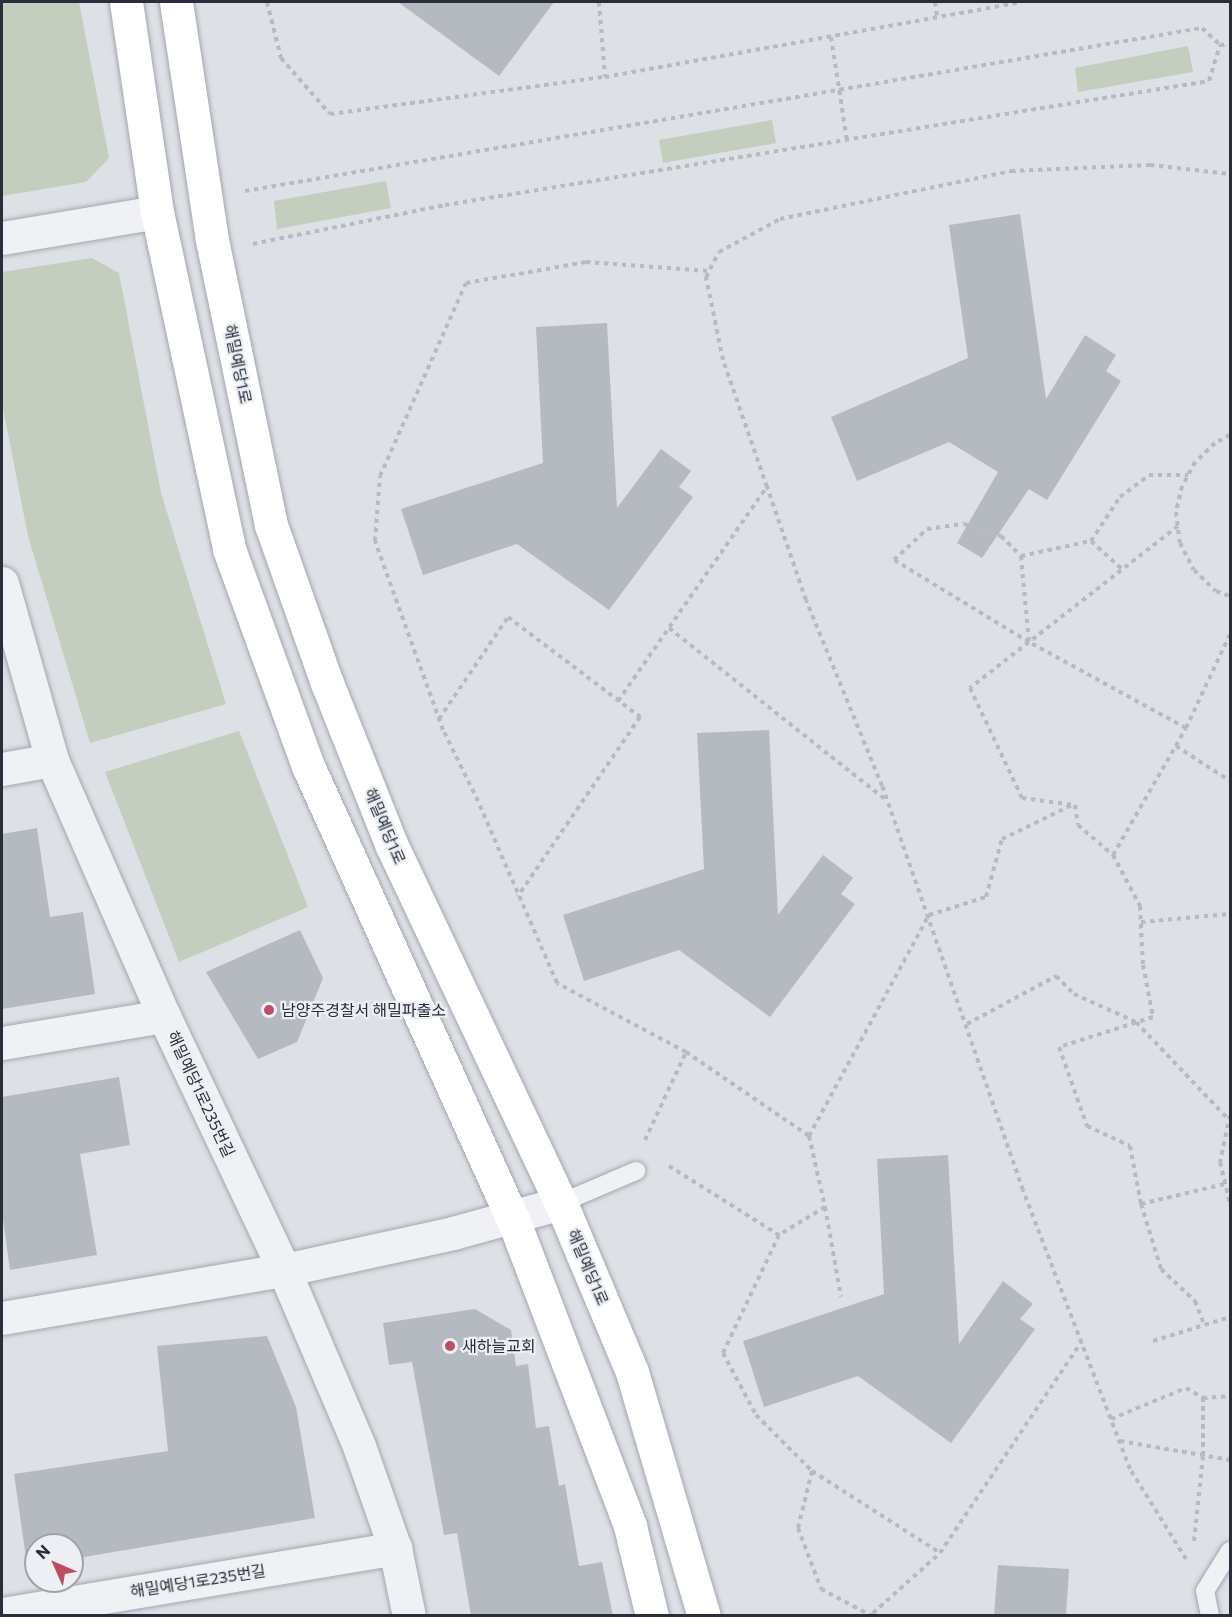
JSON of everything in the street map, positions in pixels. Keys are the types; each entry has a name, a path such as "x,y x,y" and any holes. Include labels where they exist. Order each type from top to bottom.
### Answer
{"street":[{"path":"126,2 157,212 230,549 308,766 513,1219 630,1526 652,1616"},
{"name":"해밀예당1로","path":"176,2 212,240 271,525 327,683 392,846 561,1203 632,1372 704,1616"},
{"path":"2,238 157,212"},
{"name":"해밀예당1로235번길","path":"2,583 52,760 164,1016 284,1270 359,1446 395,1548 409,1616"},
{"path":"2,769 52,760"},
{"name":"해밀예당1로235번길","path":"2,1043 164,1016"},
{"path":"2,1318 284,1270 513,1219 561,1203"},
{"name":"해밀예당1로235번길","path":"2,1614 395,1548"}],"lane":[{"path":"561,1203 636,1171"},
{"path":"1210,1616 1205,1591 1230,1551"}],"path":[{"path":"267,2 281,58 330,114 605,77 1020,2"},
{"path":"599,2 605,77"},
{"path":"935,2 937,17"},
{"path":"240,192 1202,27 1220,45"},
{"path":"831,37 847,140"},
{"path":"1220,45 1230,44"},
{"path":"250,245 445,205 1209,81 1220,45"},
{"path":"1192,1557 1191,1568 1130,1469 1023,1190 967,1024 887,801 806,600 723,360 706,277 719,252 780,219 1011,171 1150,165 1230,174"},
{"path":"709,271 586,262 466,283 380,476 375,542 439,720 558,983 686,1052 809,1136"},
{"path":"1230,435 1215,443 1188,475 1176,512 1180,543 1194,570 1216,591 1230,597"},
{"path":"1021,556 1091,541 1120,497 1149,475 1188,475"},
{"path":"618,701 767,487"},
{"path":"1029,642 1021,556 1001,536 964,524 927,529 894,560 1029,642 1186,728"},
{"path":"1178,526 970,688 1022,798 1075,805 1078,825 1113,855 1140,906 1143,965 1153,1017 1059,1047 1087,1126 1130,1146 1141,1204 1161,1269 1195,1301 1204,1325"},
{"path":"1091,541 1122,569"},
{"path":"439,720 508,617 640,717 518,896"},
{"path":"669,628 887,801"},
{"path":"1113,855 1186,728 1230,634"},
{"path":"1176,746 1230,781"},
{"path":"841,1297 825,1207 809,1136 928,915 987,897 1002,839 1072,805"},
{"path":"1141,922 1230,914"},
{"path":"967,1024 1056,976 1074,994 1136,1022 1230,1118 1220,1162 1230,1204"},
{"path":"641,1149 686,1052"},
{"path":"661,1161 779,1235"},
{"path":"1141,1204 1225,1184"},
{"path":"825,1207 779,1235 723,1353 756,1415 812,1471 940,1553"},
{"path":"1153,1341 1230,1317"},
{"path":"812,1471 798,1528 821,1589 873,1615 940,1553 1081,1341"},
{"path":"1111,1419 1186,1388 1203,1398 1230,1396"},
{"path":"1194,1546 1203,1456 1203,1398"},
{"path":"1119,1441 1230,1460"}],"green space":[{"path":"2,2 79,2 109,158 86,182 2,196"},
{"path":"1188,46 1193,72 1078,92 1075,68"},
{"path":"772,120 776,143 663,163 659,140"},
{"path":"386,181 391,208 277,229 274,201"},
{"path":"92,258 119,273 161,493 226,704 90,743 28,536 2,403 2,272"},
{"path":"239,731 308,907 179,962 105,772"}],"building":[{"path":"398,2 554,2 499,76"},
{"path":"1020,214 1046,399 1085,335 1116,355 1106,371 1121,381 1047,500 1029,489 982,558 957,543 998,472 949,442 857,481 831,417 968,358 949,225"},
{"path":"607,323 617,508 661,449 691,471 679,487 693,497 609,610 517,544 423,575 401,509 543,463 536,327"},
{"path":"769,730 778,915 823,855 853,878 841,894 855,904 770,1017 679,950 584,981 563,915 704,869 697,733"},
{"path":"37,828 50,917 83,912 95,994 2,1009 2,834"},
{"name":"남양주경찰서 해밀파출소","path":"300,930 323,978 297,1042 258,1059 206,972"},
{"path":"119,1077 130,1145 80,1154 97,1255 10,1270 2,1212 2,1097"},
{"path":"948,1155 959,1344 1003,1281 1033,1304 1020,1319 1035,1329 951,1443 858,1376 764,1407 743,1341 884,1294 877,1159"},
{"path":"475,1309 511,1330 516,1366 528,1364 536,1428 549,1426 559,1486 565,1484 579,1566 602,1562 613,1616 471,1616 457,1533 444,1535 412,1362 389,1365 383,1323"},
{"path":"267,1336 296,1407 315,1518 84,1557 84,1533 24,1533 24,1544 14,1474 168,1451 157,1346"},
{"path":"998,1565 1069,1569 1066,1616 994,1616"}],"place":[{"name":"남양주경찰서 해밀파출소","path":"269,1010"},
{"name":"새하늘교회","path":"450,1346"}]}
